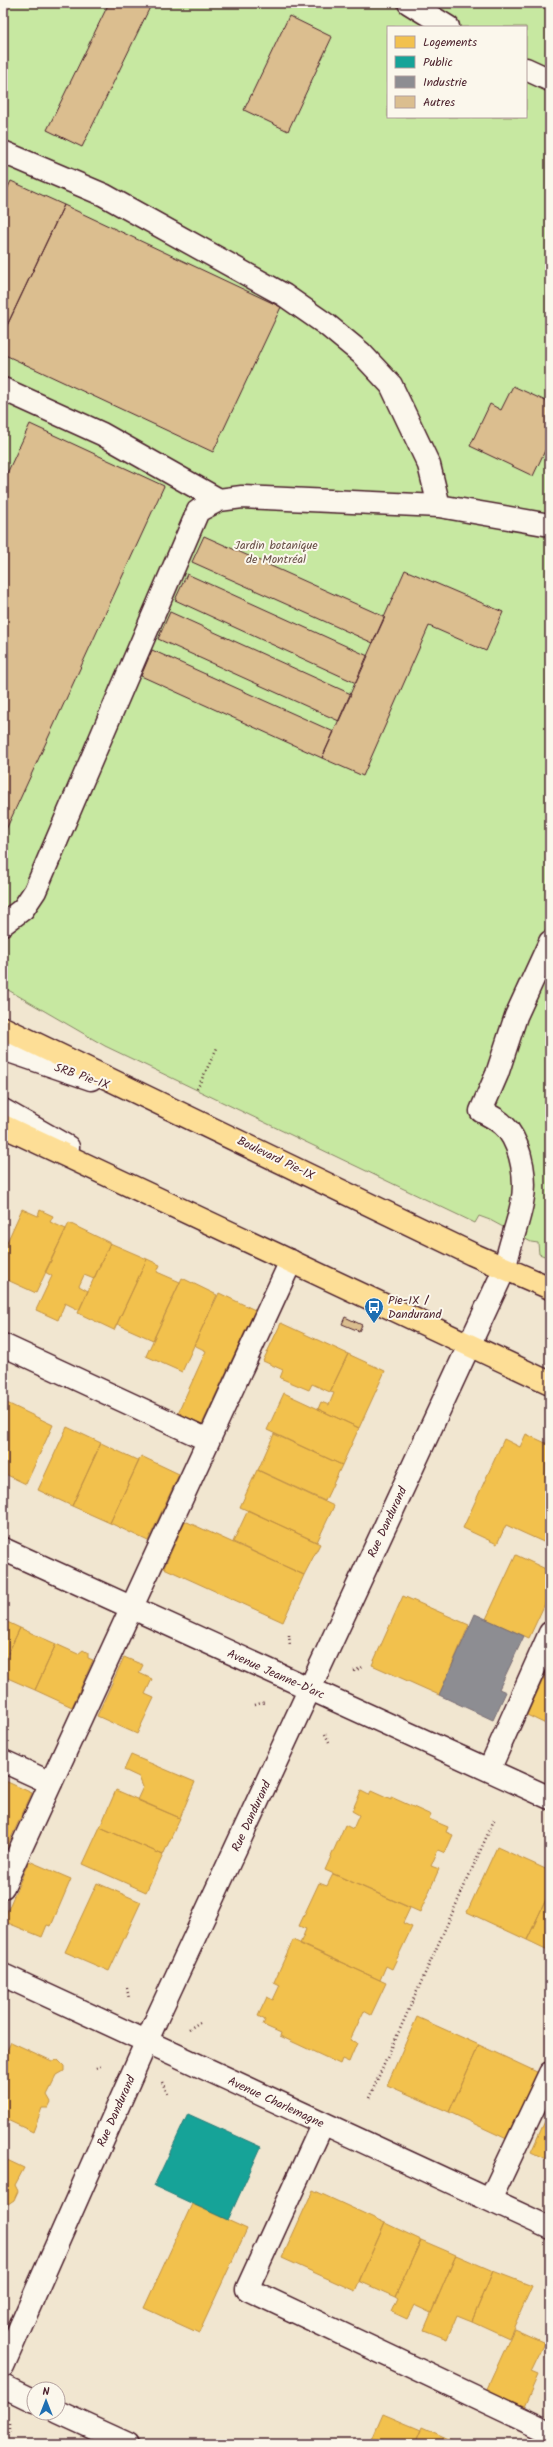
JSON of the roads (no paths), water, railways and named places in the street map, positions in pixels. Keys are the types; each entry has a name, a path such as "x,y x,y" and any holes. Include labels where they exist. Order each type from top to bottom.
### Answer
{"main road":[{"name":"Boulevard Pie-IX","path":"3,1028 161,1102 505,1268 550,1288"},
{"path":"3,1126 143,1190 550,1383"}],"street":[{"path":"409,3 446,26"},
{"path":"527,69 550,80"},
{"path":"3,152 104,195 284,295 327,325 362,353 391,384 429,465 439,506"},
{"path":"3,389 102,434 219,500"},
{"path":"3,924 23,909 35,891 198,511 219,500 242,497 439,506 550,525"},
{"name":"Rue Dandurand","path":"3,2366 147,2042 309,1688 470,1346 505,1268 509,1243 523,1202 523,1172 515,1143 508,1130 501,1122 481,1111 497,1074 516,1016 550,942"},
{"name":"SRB Pie-IX","path":"3,1049 161,1102"},
{"path":"3,1110 143,1190"},
{"path":"3,1887 291,1261"},
{"path":"3,1345 208,1440"},
{"name":"Avenue Jeanne-D'arc","path":"3,1549 550,1798"},
{"path":"489,1770 550,1633"},
{"path":"3,1761 51,1783"},
{"name":"Avenue Charlemagne","path":"3,1975 550,2228"},
{"path":"490,2200 550,2073"},
{"path":"323,2123 246,2289 550,2432"},
{"path":"3,2386 26,2396"},
{"path":"66,2416 128,2444"}],"place":[{"name":"Pie-IX / Dandurand","path":"374,1324"}],"park label":[{"name":"Jardin botanique de Montréal","path":"276,552"}]}
